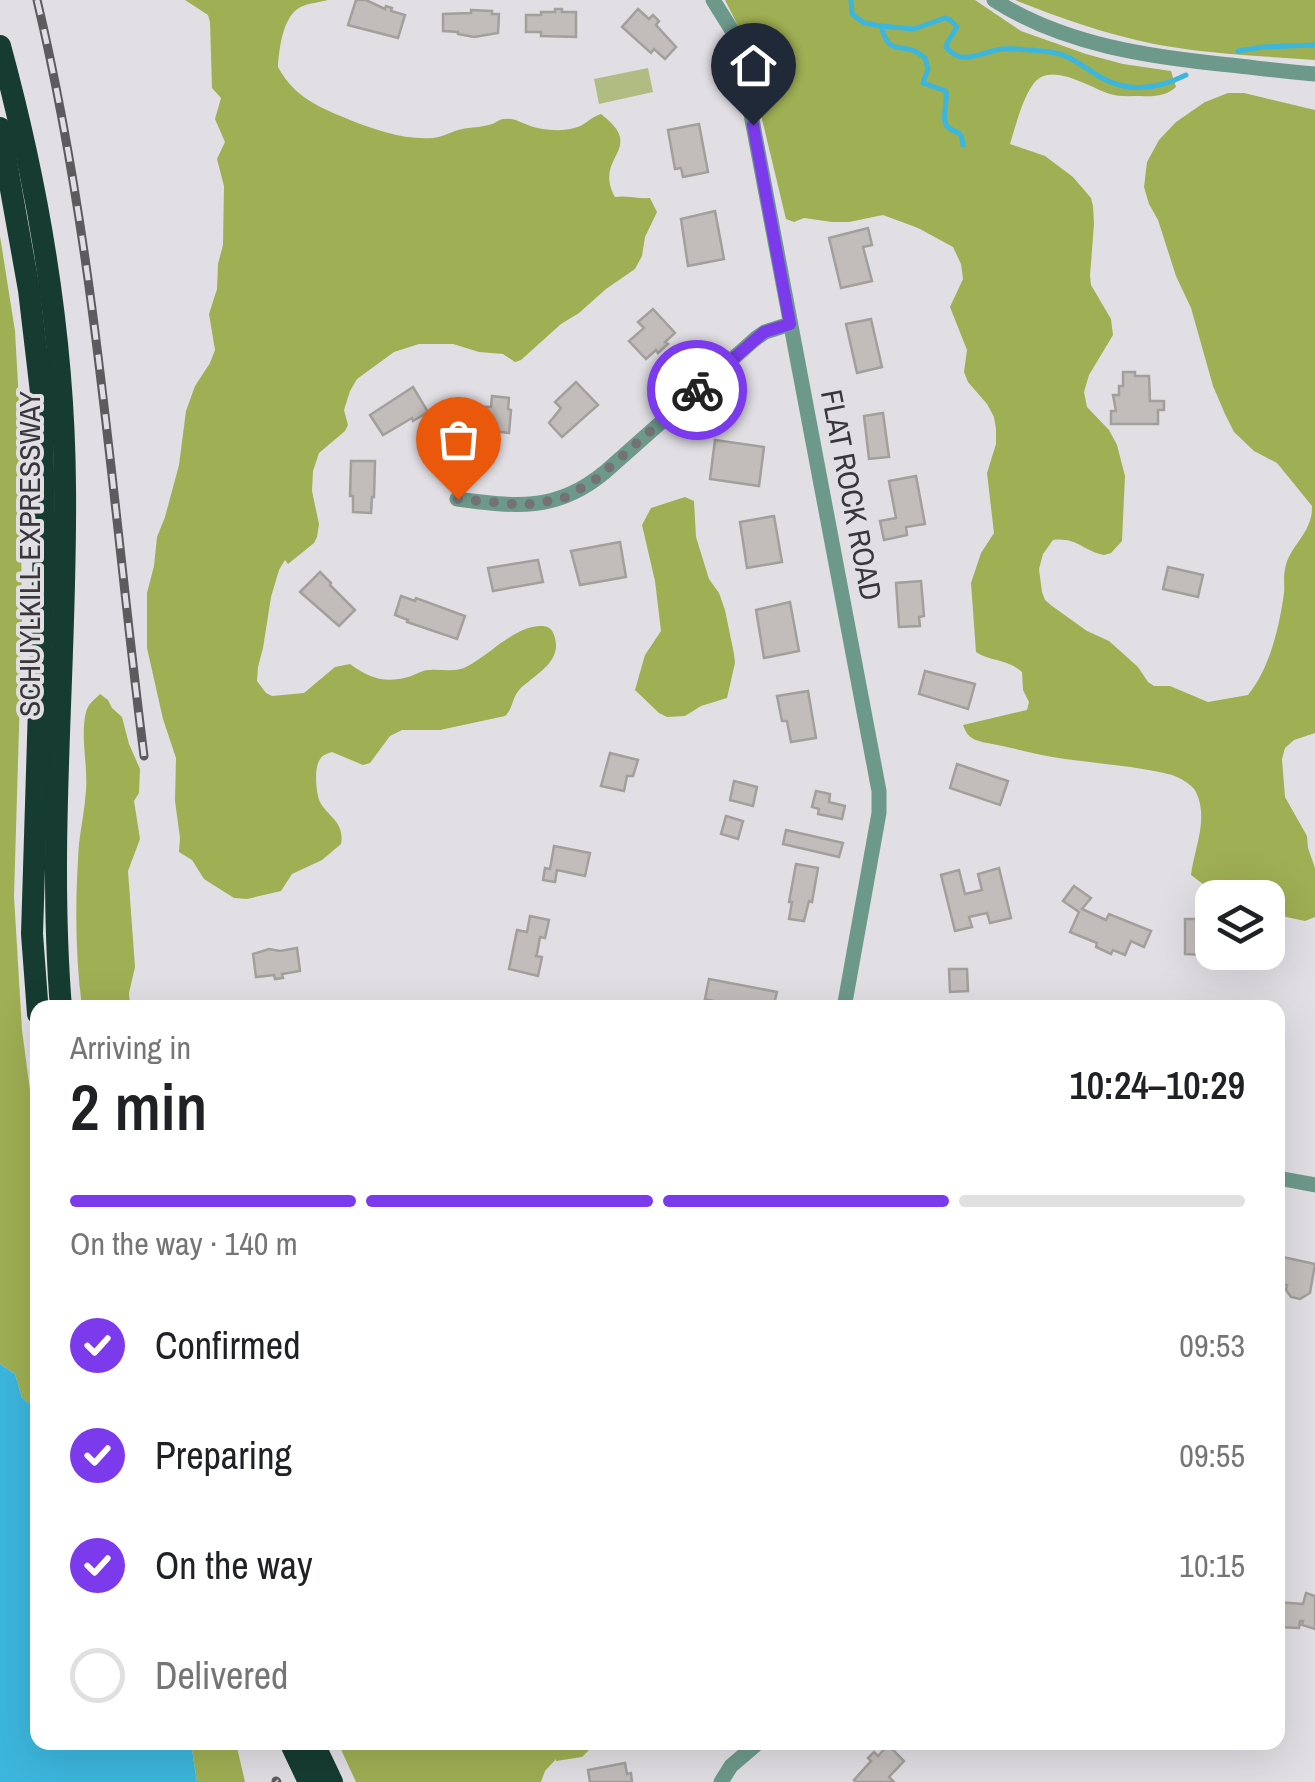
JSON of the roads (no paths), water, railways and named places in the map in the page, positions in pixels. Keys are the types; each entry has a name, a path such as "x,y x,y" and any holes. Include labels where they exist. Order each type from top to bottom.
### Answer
{"highway":[{"name":"SCHUYLKILL EXPRESSWAY","path":"0,46 24,140 45,251 63,424 66,540 57,913 61,1000"},
{"name":"SCHUYLKILL EXPRESSWAY","path":"0,128 29,290 42,401 44,544 32,934 37,1000"},
{"path":"294,1750 309,1782"},
{"path":"317,1750 332,1782"}],"street":[{"name":"FLAT ROCK ROAD","path":"713,0 733,32 740,56 879,790 879,813 845,1000"},
{"path":"994,0 1038,24 1136,52 1315,74"},
{"path":"458,499 524,505 556,500 579,491 755,339 790,324"},
{"path":"1285,1180 1315,1186"},
{"path":"721,1782 748,1750"}],"water":[{"path":"0,1364 15,1374 22,1398 30,1404 30,1750 192,1750 197,1782 0,1782"}],"waterway":[{"path":"851,0 852,14 864,23 914,29 945,18 950,20 957,27 946,47 959,56 1008,49 1052,52 1114,84 1135,88 1156,86 1186,75"},
{"path":"881,26 893,46 910,49 925,58 928,69 923,83 946,91 945,123 959,134 963,145"},
{"path":"1238,51 1315,45"}],"railway":[{"path":"37,0 57,93 88,282 144,756"}]}
